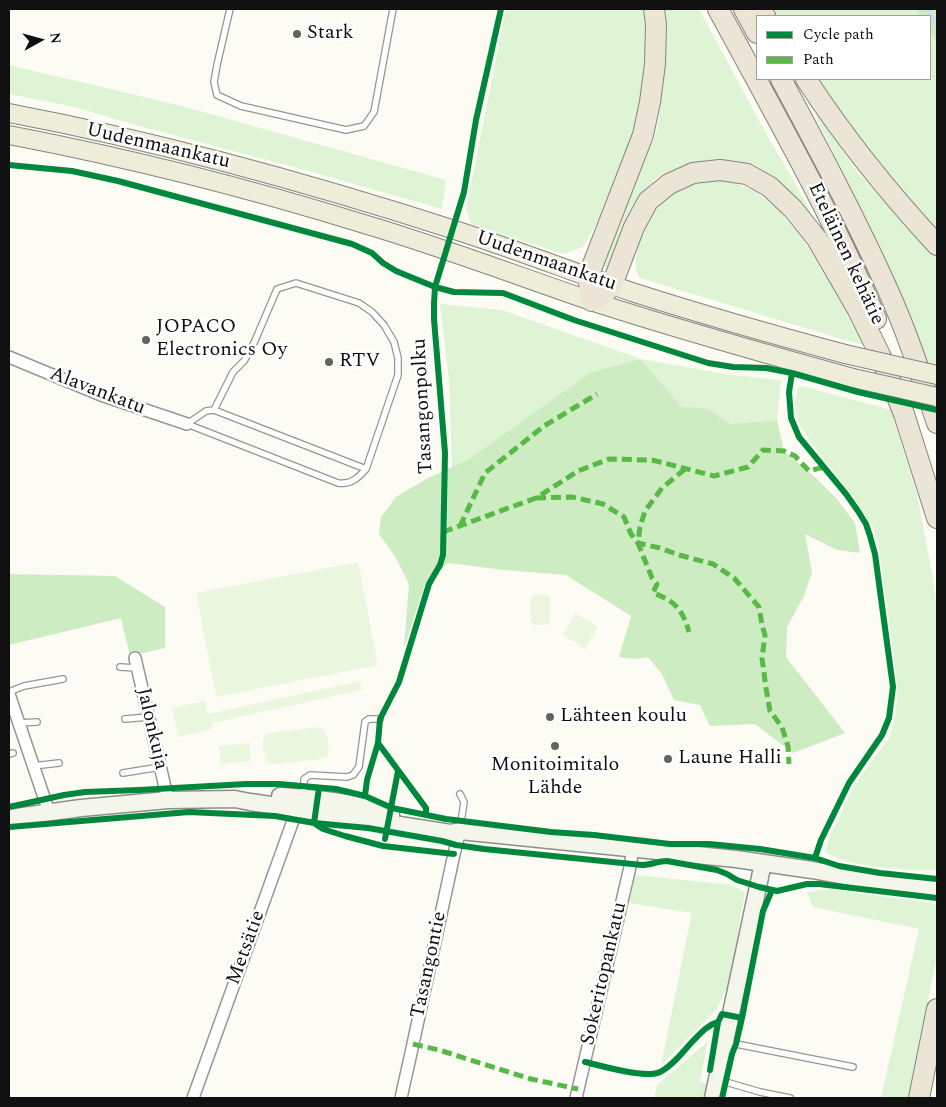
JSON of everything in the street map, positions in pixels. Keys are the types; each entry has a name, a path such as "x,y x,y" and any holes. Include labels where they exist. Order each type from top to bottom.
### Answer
{"highway":[{"path":"654,9 656,25 654,64 650,102 643,135 588,277 592,301 604,294 612,285 634,226 648,201 669,184 693,173 720,170 747,174 770,187 793,209 817,239 858,310 880,355 904,414 937,518"},
{"name":"Eteläinen kehätie","path":"718,9 756,79"},
{"path":"744,9 756,31"},
{"name":"Eteläinen kehätie","path":"756,80 857,273 894,361 920,440 937,514"},
{"name":"Eteläinen kehätie","path":"783,80 858,225 888,290 916,360 937,423"},
{"path":"807,80 861,157 888,191 937,245"},
{"path":"919,1098 937,1009"}],"main road":[{"name":"Uudenmaankatu","path":"9,113 130,139 272,175 445,227 698,313 844,354 937,376"},
{"name":"Uudenmaankatu","path":"12,136 101,154 256,192 373,226 592,301 684,330 853,378 937,397"}],"street":[{"name":"Alavankatu","path":"9,357 101,395 187,424"},
{"name":"Jalonkuja","path":"136,663 168,800"},
{"path":"9,693 13,714 49,812"},
{"path":"9,815 168,800 235,799 250,802 300,803 318,799 366,808 381,813 452,825 460,831 763,863 932,889"},
{"name":"Metsätie","path":"193,1098 300,803"},
{"name":"Tasangontie","path":"401,1098 460,831"},
{"name":"Sokeritopankatu","path":"576,1098 628,877 633,848"},
{"path":"713,1098 763,863"}],"lane":[{"path":"230,9 214,82 217,95 241,106 346,130 364,126 374,112 393,9"},
{"path":"187,424 338,483 344,484 353,481 359,478 366,469 398,375 398,358 394,342 384,325 372,312 358,303 296,283 277,289 244,361 233,372 214,410"},
{"path":"187,424 206,411 214,410 366,469"},
{"path":"120,667 136,663"},
{"path":"9,693 24,686 63,679"},
{"path":"13,714 37,722"},
{"path":"125,720 148,717"},
{"path":"300,803 304,779 310,775 347,777 353,775 359,767 365,722 369,719 380,719"},
{"path":"33,766 59,763"},
{"path":"123,773 160,767"},
{"path":"460,794 464,802 460,831"},
{"path":"726,1042 853,1067"},
{"path":"717,1080 790,1098"}],"green space":[{"path":"506,9 645,9 646,58 639,117 597,222 583,247 563,254 471,224 466,209"},
{"path":"665,9 699,9 819,228 786,188 754,164 726,161 687,165 655,179 632,206 608,267 602,266 657,131 664,78"},
{"path":"772,9 916,9 919,15 775,15"},
{"path":"916,9 937,9 937,44 931,34 931,15 919,15"},
{"path":"931,34 937,44 937,230 909,201 853,131 819,80 931,80"},
{"path":"9,65 182,106 446,180 442,209 74,107 9,94"},
{"path":"816,112 858,173 937,258 937,365 929,363 899,288 817,119"},
{"path":"701,180 727,180 755,191 777,208 804,241 833,287 864,345 640,278 636,271 639,242 654,211 674,191"},
{"path":"440,304 502,310 641,359 591,372 469,459 452,467 449,380"},
{"path":"641,359 731,375 781,380 777,420 730,424 707,408 682,407"},
{"path":"641,359 682,407 707,408 730,424 777,420 784,451 836,498 855,523 860,553 837,550 805,534 812,572 804,596 787,627 786,657 845,733 793,753 755,724 710,726 700,705 674,700 662,674 648,657 635,659 619,657 631,616 566,575 448,563 425,584 404,648 409,584 396,558 379,534 381,517 396,497 426,479 469,459 591,372"},
{"path":"802,386 891,410 917,494 934,584 937,611 937,870 877,867 834,857 825,852 831,832 853,787 889,738 895,717 898,692 879,548 873,527 798,422 795,403 798,388"},
{"path":"358,562 378,665 216,697 196,593"},
{"path":"9,574 115,576 165,607 165,648 130,656 121,618 9,645"},
{"path":"534,595 547,595 550,597 550,622 547,625 534,625 531,622 531,598"},
{"path":"575,613 598,627 585,649 563,635"},
{"path":"360,681 362,690 212,723 212,729 178,737 172,708 205,701 208,714"},
{"path":"319,727 327,735 327,756 321,759 274,764 266,761 262,740 268,733"},
{"path":"249,743 251,761 221,764 219,746"},
{"path":"635,875 732,885 745,892 729,984 716,1010 661,1065 692,913 629,903"},
{"path":"830,889 937,904 937,955 909,1098 881,1098 919,929 813,907 807,892"},
{"path":"708,1041 700,1081 707,1084 704,1098 654,1098 657,1085"}],"waterway":[{"path":"928,9 937,25"}],"marked path":[{"path":"460,526 485,473 544,426 597,394"},
{"path":"443,532 536,498 578,471 609,459 652,460 714,476 748,467 763,450 784,451 795,456 809,471 824,467"},
{"path":"685,469 662,488 645,511 638,543 652,578 657,584 653,593 667,599 677,607 684,618 689,632"},
{"path":"536,498 572,497 603,504 624,517 631,534 638,543 713,564 734,578 759,607 765,635 762,658 770,711 782,727 788,746 789,764"},
{"path":"413,1044 439,1050 531,1079 578,1089"}],"cycle path":[{"name":"Tasangonpolku","path":"365,796 367,780 378,743 380,719 399,682 429,584 440,565 443,555 445,453 434,319 435,287 464,192 476,120 501,9"},
{"path":"9,165 72,171 118,181 352,244 372,253 396,271 435,287 454,292 503,293 574,320 708,363 733,367 766,368 792,373 858,392 937,410"},
{"path":"792,373 789,392 791,418 799,437 846,494 866,524 870,536 875,554 893,687 889,718 882,735 849,783 821,840 815,858"},
{"path":"378,743 426,808 426,815"},
{"path":"385,839 398,771"},
{"path":"9,807 85,792 279,784 336,789 365,796 392,808 446,819 670,844 709,844 760,849 815,858 839,866 880,873 937,879"},
{"path":"319,788 314,823 323,829 383,846 454,854"},
{"path":"9,827 189,812 275,816 314,823 368,828 484,849 642,865 667,861 717,870 737,880 777,891 807,884 819,884 937,898"},
{"path":"722,1098 742,1018 763,911 772,890"},
{"path":"710,1070 718,1022 722,1014 742,1018"},
{"path":"585,1062 635,1073 653,1074 660,1072 673,1063 703,1031 710,1025 718,1022"}],"place":[{"name":"Stark","path":"297,34"},
{"name":"JOPACO Electronics Oy","path":"146,340"},
{"name":"RTV","path":"329,362"},
{"name":"Lähteen koulu","path":"550,717"},
{"name":"Monitoimitalo Lähde","path":"555,746"},
{"name":"Laune Halli","path":"668,759"}]}
